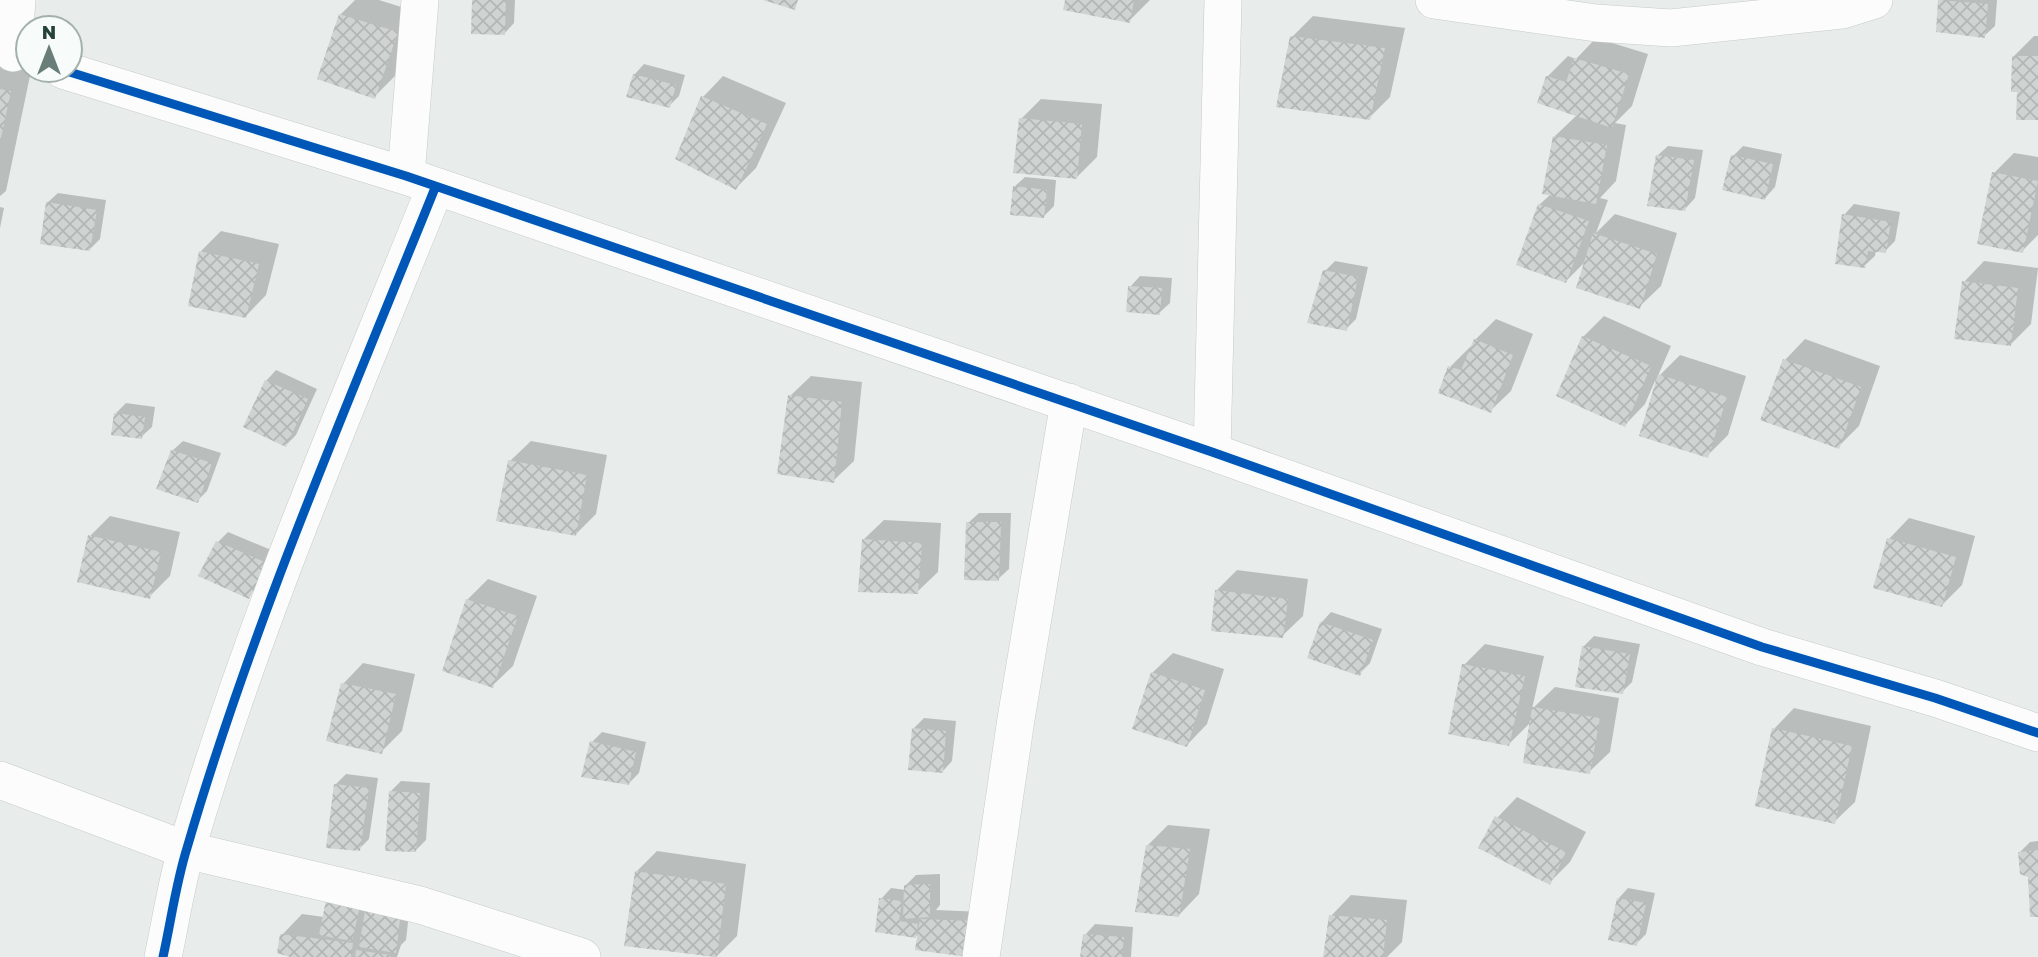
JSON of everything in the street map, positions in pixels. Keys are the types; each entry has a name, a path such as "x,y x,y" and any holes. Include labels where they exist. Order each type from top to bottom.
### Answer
{"street":[{"path":"163,957 186,850 236,697 420,182 419,0"},
{"path":"1212,452 1223,0"},
{"path":"1434,0 1597,23 1671,27 1842,10 1874,0"},
{"path":"84,77 420,182 1069,402 1762,647 1935,698 2038,733"},
{"path":"981,957 1018,705 1069,402"},
{"path":"0,780 186,850 420,905 582,957"}],"building":[{"path":"472,0 506,0 505,35 471,34"},
{"path":"763,0 798,0 795,10"},
{"path":"1065,0 1134,0 1130,23 1063,10"},
{"path":"1938,0 1988,4 1985,38 1936,32"},
{"path":"339,14 398,32 375,99 317,79"},
{"path":"1290,36 1385,48 1370,120 1276,107"},
{"path":"2012,56 2038,56 2038,120 2016,120 2017,92 2011,92"},
{"path":"1574,58 1629,74 1612,128 1537,103 1546,76 1566,82"},
{"path":"633,74 676,85 670,108 626,97"},
{"path":"0,89 11,91 1,138 0,138"},
{"path":"701,96 767,124 736,190 675,159"},
{"path":"1019,118 1082,124 1077,179 1013,173"},
{"path":"1553,136 1607,145 1596,204 1542,194"},
{"path":"1656,155 1694,160 1685,211 1647,206"},
{"path":"1731,155 1773,164 1765,200 1722,190"},
{"path":"1992,172 2038,181 2023,253 1977,244"},
{"path":"1013,186 1047,190 1044,218 1010,215"},
{"path":"46,202 97,210 90,251 40,244"},
{"path":"1538,204 1589,221 1566,283 1516,265"},
{"path":"1842,214 1891,222 1886,253 1868,251 1865,268 1835,264"},
{"path":"1593,233 1657,254 1640,309 1576,288"},
{"path":"199,251 259,264 246,318 188,306"},
{"path":"1323,270 1358,277 1347,331 1307,323"},
{"path":"1962,281 2018,288 2011,346 1954,339"},
{"path":"1128,286 1162,288 1160,315 1126,312"},
{"path":"1582,336 1651,366 1625,427 1556,396"},
{"path":"1474,339 1513,355 1491,413 1438,393 1448,366 1461,370"},
{"path":"1783,359 1861,387 1839,449 1760,420"},
{"path":"1658,374 1727,397 1708,458 1639,436"},
{"path":"265,380 308,399 286,447 243,427"},
{"path":"788,395 842,402 834,483 777,474"},
{"path":"114,413 145,417 142,439 111,435"},
{"path":"171,450 212,463 198,503 156,489"},
{"path":"508,460 587,475 576,536 496,521"},
{"path":"966,522 1001,522 999,581 964,580"},
{"path":"88,535 161,552 150,599 77,582"},
{"path":"1887,538 1956,557 1942,607 1873,588"},
{"path":"862,539 922,543 918,594 858,592"},
{"path":"216,541 267,563 249,599 198,576"},
{"path":"1215,590 1288,599 1283,638 1211,631"},
{"path":"466,599 518,616 493,688 442,671"},
{"path":"1320,622 1373,640 1360,676 1307,658"},
{"path":"1582,646 1630,654 1623,694 1575,687"},
{"path":"1462,664 1525,676 1509,746 1448,734"},
{"path":"1151,672 1205,690 1187,747 1132,729"},
{"path":"341,683 396,694 382,754 326,741"},
{"path":"1532,707 1600,718 1590,774 1523,763"},
{"path":"912,728 946,731 943,773 908,770"},
{"path":"1772,728 1852,746 1835,824 1755,806"},
{"path":"590,741 636,752 629,785 581,777"},
{"path":"334,784 369,788 360,851 326,848"},
{"path":"389,791 420,793 416,852 385,851"},
{"path":"1495,816 1566,852 1550,885 1478,848"},
{"path":"1146,845 1190,849 1179,917 1135,912"},
{"path":"2038,850 2038,917 2030,917 2028,877 2020,874 2018,852"},
{"path":"635,871 726,884 717,957 624,946"},
{"path":"930,884 930,917 903,919 904,885"},
{"path":"879,898 902,901 899,921 918,924 916,938 875,932"},
{"path":"1617,898 1646,903 1637,946 1608,940"},
{"path":"367,899 402,903 396,953 359,947"},
{"path":"326,900 360,906 352,941 319,935"},
{"path":"1329,915 1387,920 1383,957 1323,957"},
{"path":"920,919 973,921 968,957 915,950"},
{"path":"280,934 353,943 351,957 290,957 277,953"},
{"path":"1083,934 1124,937 1122,957 1080,957"},
{"path":"356,950 390,955 390,957 355,957"}],"cycle path":[{"path":"84,76 406,176 1212,452 1762,647 1935,698 2038,733"},
{"path":"163,957 183,861 241,680 335,433 435,188"}]}
